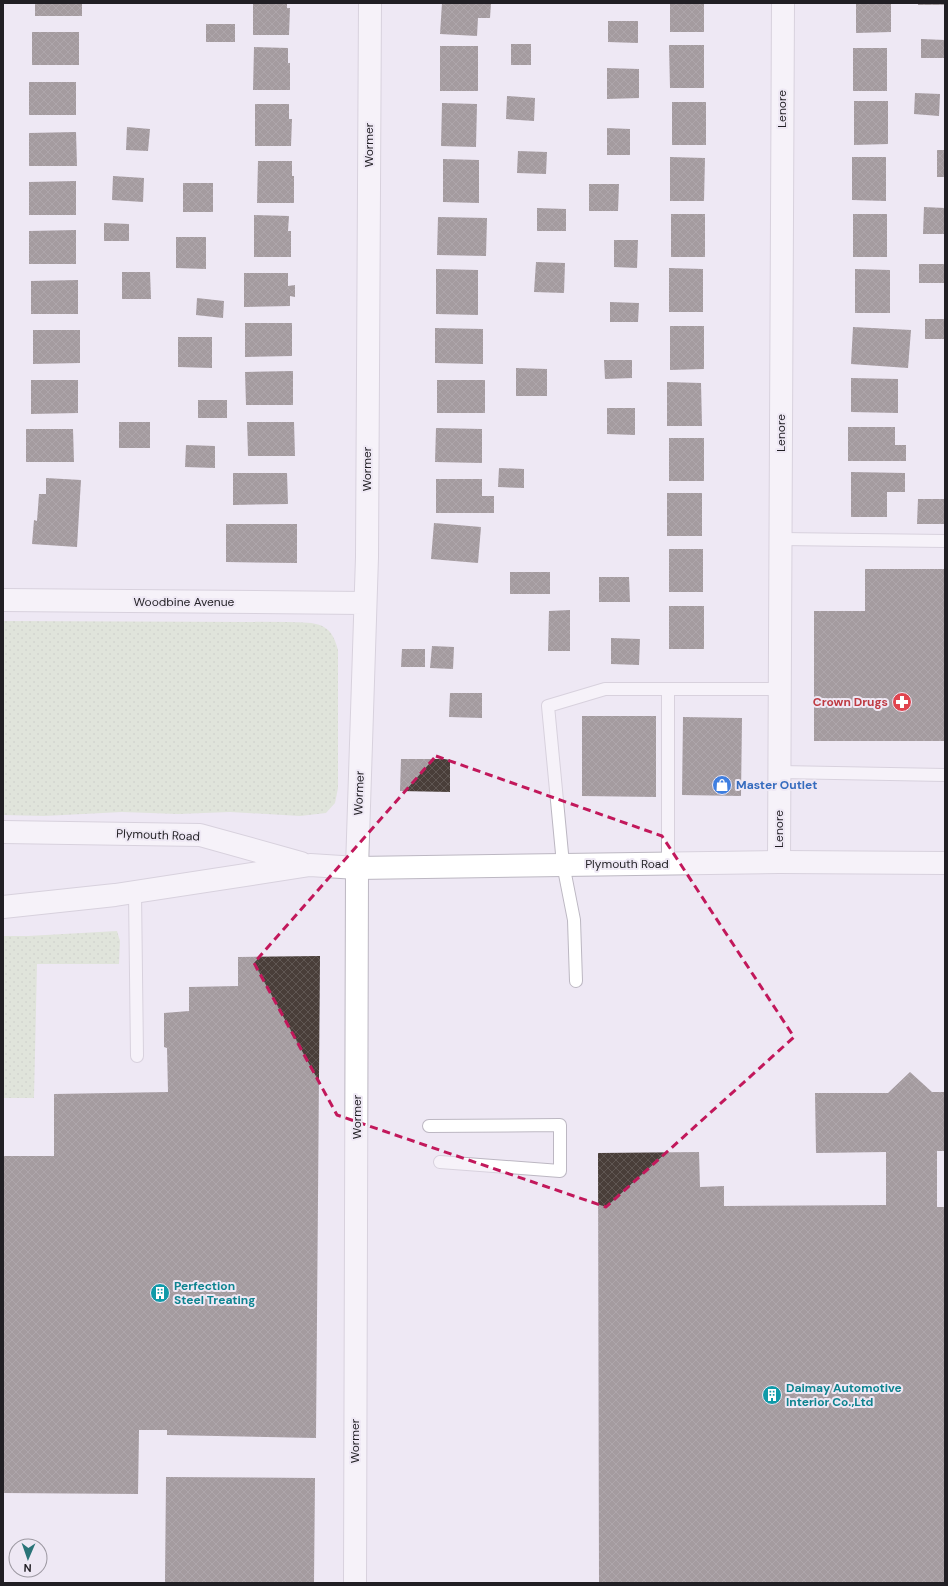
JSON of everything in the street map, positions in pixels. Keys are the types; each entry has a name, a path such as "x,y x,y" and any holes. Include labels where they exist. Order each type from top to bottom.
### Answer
{"street":[{"name":"Wormer","path":"355,1583 357,868 364,603 367,550 370,3"},
{"name":"Lenore","path":"779,862 783,3"},
{"name":"Woodbine Avenue","path":"3,600 364,603"},
{"name":"Plymouth Road","path":"3,832 200,835 310,866"},
{"name":"Plymouth Road","path":"3,907 135,892 310,866 357,868 779,862 945,863"}],"lane":[{"path":"781,539 945,541"},
{"path":"576,981 574,920 563,864 548,706 605,689 780,688"},
{"path":"668,689 668,864"},
{"path":"780,772 945,775"},
{"path":"135,892 137,1056"},
{"path":"429,1126 560,1125 560,1171 440,1162"}],"highlighted area":[{"path":"436,756 662,836 794,1037 606,1207 337,1115 254,963"}],"green space":[{"path":"3,621 290,622 315,624 327,629 335,641 338,650 338,788 335,803 326,813 300,816 230,812 178,814 122,812 44,816 3,815"},
{"path":"117,931 120,941 119,964 37,964 34,1098 3,1098 3,936"}],"building":[{"path":"35,3 82,3 82,16 35,16"},
{"path":"253,3 287,3 287,8 290,8 289,35 253,35"},
{"path":"442,3 491,3 490,18 478,18 477,36 440,34"},
{"path":"670,3 704,3 704,32 670,32"},
{"path":"856,3 891,3 891,32 856,33"},
{"path":"918,3 945,3 945,5 918,5"},
{"path":"608,21 638,21 638,43 608,42"},
{"path":"206,24 235,24 235,42 206,42"},
{"path":"32,32 79,32 79,65 32,65"},
{"path":"921,39 945,40 945,58 921,58"},
{"path":"511,44 531,44 531,65 511,65"},
{"path":"669,45 704,45 704,88 670,88"},
{"path":"440,46 478,46 478,91 440,91"},
{"path":"254,47 288,48 288,63 290,63 290,90 253,90"},
{"path":"853,48 887,48 887,91 853,91"},
{"path":"607,68 639,69 639,98 607,99"},
{"path":"29,82 76,82 76,115 29,115"},
{"path":"915,93 940,94 939,116 914,114"},
{"path":"507,96 535,98 534,121 506,119"},
{"path":"854,101 888,101 888,144 854,145"},
{"path":"672,102 706,102 706,145 672,145"},
{"path":"442,103 477,104 476,147 441,146"},
{"path":"255,104 289,104 289,119 292,119 291,146 255,146"},
{"path":"127,127 150,129 148,151 126,150"},
{"path":"607,128 630,129 630,155 607,155"},
{"path":"76,132 77,166 29,166 29,133"},
{"path":"937,150 945,150 945,177 937,177"},
{"path":"518,151 547,152 546,174 517,173"},
{"path":"670,157 705,158 704,201 670,201"},
{"path":"852,157 886,157 886,201 852,200"},
{"path":"443,159 479,160 479,203 443,202"},
{"path":"258,161 292,161 292,176 294,176 294,203 257,203"},
{"path":"113,176 144,178 143,202 112,200"},
{"path":"76,181 76,215 29,215 29,182"},
{"path":"183,183 213,183 213,212 183,212"},
{"path":"589,184 619,184 618,211 589,211"},
{"path":"924,207 945,208 945,234 923,234"},
{"path":"537,208 566,209 566,231 537,231"},
{"path":"671,214 705,214 705,257 671,257"},
{"path":"853,214 887,214 887,257 853,257"},
{"path":"254,215 289,216 288,231 291,231 291,257 254,257"},
{"path":"438,217 487,218 486,256 437,255"},
{"path":"104,223 129,224 129,241 104,241"},
{"path":"76,230 76,264 29,264 29,231"},
{"path":"176,237 206,237 206,269 176,268"},
{"path":"614,240 638,240 637,268 614,267"},
{"path":"536,262 565,263 564,293 534,292"},
{"path":"919,264 945,264 945,283 919,283"},
{"path":"669,268 703,269 703,312 669,312"},
{"path":"436,269 478,270 478,315 436,314"},
{"path":"855,269 890,270 890,313 855,313"},
{"path":"122,272 150,272 151,299 122,299"},
{"path":"244,273 288,273 288,286 295,285 295,297 290,296 290,306 244,307"},
{"path":"78,280 78,314 31,314 31,281"},
{"path":"197,298 224,301 223,318 196,315"},
{"path":"610,302 639,303 638,322 610,322"},
{"path":"925,319 945,319 945,339 925,339"},
{"path":"245,323 292,323 292,356 245,357"},
{"path":"670,326 704,326 704,369 670,370"},
{"path":"853,327 911,330 908,368 851,364"},
{"path":"435,328 483,329 483,364 435,363"},
{"path":"33,330 80,330 80,363 33,364"},
{"path":"178,337 212,337 212,368 178,367"},
{"path":"604,360 632,360 632,378 605,379"},
{"path":"516,368 547,369 547,396 516,396"},
{"path":"293,371 293,405 246,405 245,372"},
{"path":"851,378 898,379 898,413 851,412"},
{"path":"31,380 78,380 78,413 31,414"},
{"path":"437,380 485,380 485,413 437,413"},
{"path":"667,382 701,383 702,426 667,426"},
{"path":"198,400 227,400 227,418 198,418"},
{"path":"607,408 635,408 635,435 607,434"},
{"path":"119,422 150,422 150,448 119,448"},
{"path":"247,422 294,422 295,456 248,456"},
{"path":"848,427 895,427 895,445 906,445 906,461 848,461"},
{"path":"436,428 482,429 482,463 435,462"},
{"path":"26,429 73,429 74,462 26,462"},
{"path":"669,438 704,438 704,481 669,481"},
{"path":"186,445 215,446 215,468 185,467"},
{"path":"499,468 524,469 524,488 498,487"},
{"path":"851,472 905,473 905,492 887,492 887,517 851,517"},
{"path":"233,473 287,473 288,504 233,505"},
{"path":"46,478 81,480 77,547 32,544 34,520 37,521 39,494 46,494"},
{"path":"436,479 482,479 482,496 494,496 494,513 436,513"},
{"path":"667,493 702,493 702,536 667,536"},
{"path":"918,499 945,499 945,524 917,524"},
{"path":"434,523 481,527 478,563 431,559"},
{"path":"226,524 297,524 297,563 226,562"},
{"path":"669,549 703,549 703,592 669,592"},
{"path":"865,569 945,569 945,741 814,741 814,611 865,611"},
{"path":"510,572 550,572 550,594 510,594"},
{"path":"599,577 629,577 630,602 599,602"},
{"path":"669,606 704,606 704,649 669,649"},
{"path":"570,610 570,651 548,651 549,611"},
{"path":"611,638 640,639 639,665 611,664"},
{"path":"432,646 454,647 453,669 430,668"},
{"path":"402,649 425,649 425,667 401,667"},
{"path":"450,693 482,693 482,718 449,717"},
{"path":"582,716 656,716 656,797 582,796"},
{"path":"683,717 742,718 741,796 682,795"},
{"path":"401,759 450,759 450,792 400,791"},
{"name":"Perfection Steel Treating","path":"320,956 316,1438 167,1435 167,1430 139,1430 138,1494 3,1493 3,1156 54,1156 54,1094 168,1092 167,1048 164,1047 164,1013 189,1011 189,987 238,986 238,957"},
{"name":"Daimay Automotive Interior Co.,Ltd","path":"910,1072 932,1092 945,1092 945,1151 937,1151 937,1207 945,1207 945,1583 599,1583 598,1153 699,1152 700,1187 724,1186 724,1206 886,1205 886,1152 816,1153 815,1093 888,1093"},
{"path":"166,1477 315,1478 314,1583 165,1582"}],"place":[{"name":"Crown Drugs","path":"902,702"},
{"name":"Master Outlet","path":"722,785"},
{"name":"Perfection Steel Treating","path":"160,1293"},
{"name":"Daimay Automotive Interior Co.,Ltd","path":"772,1395"}]}
